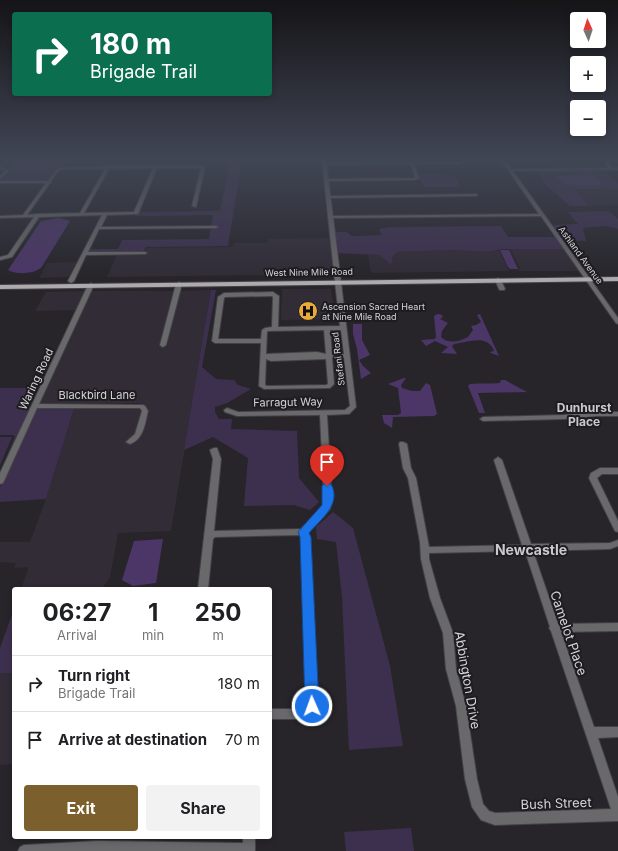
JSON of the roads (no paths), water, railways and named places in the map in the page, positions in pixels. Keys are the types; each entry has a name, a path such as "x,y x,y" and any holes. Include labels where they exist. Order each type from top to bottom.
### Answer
{"main road":[{"name":"West Nine Mile Road","path":"0,284 56,284 71,281 250,283 419,278 426,276 586,277"},
{"name":"West Nine Mile Road","path":"0,284 91,286 175,282 498,280 618,276"}],"street":[{"path":"25,215 36,200"},
{"path":"81,215 90,200"},
{"path":"0,216 136,213 142,200"},
{"path":"194,206 195,200"},
{"name":"Stefani Road","path":"328,200 353,407 349,411"},
{"name":"Ashland Avenue","path":"531,200 618,322"},
{"path":"71,281 105,214"},
{"path":"331,217 541,214"},
{"path":"0,259 10,256 38,215"},
{"path":"98,228 216,227"},
{"path":"85,254 145,253"},
{"path":"498,280 502,288"},
{"path":"163,345 175,282"},
{"name":"Waring Road","path":"0,481 91,286"},
{"path":"264,341 215,341 221,297 224,295 272,294 276,296 275,328"},
{"path":"327,328 331,384 328,387 266,388 262,386 264,331 267,328 327,328 344,328"},
{"path":"263,356 317,354 347,356"},
{"name":"Blackbird Lane","path":"34,406 141,406 145,411 138,435 130,442"},
{"name":"Farragut Way","path":"227,410 238,414 323,413 349,411"},
{"path":"272,714 302,714 308,712 312,706 304,534 327,507 328,501 323,413"},
{"path":"483,419 618,414"},
{"name":"Abbington Drive","path":"403,444 407,468 412,478 425,559 435,598 448,633 451,669 461,706 472,779 478,807 485,816 495,819"},
{"path":"203,587 217,459 214,450"},
{"name":"Camelot Place","path":"498,460 526,548 618,815"},
{"path":"618,471 600,471 596,473 593,478 618,528"},
{"path":"209,538 212,534 304,534"},
{"path":"424,550 610,546 618,543"},
{"path":"554,628 618,627"},
{"path":"590,733 618,732"},
{"name":"Bush Street","path":"495,819 618,815"},
{"path":"24,851 249,846"}],"place":[{"name":"Ascension Sacred Heart at Nine Mile Road","path":"308,311"}],"district":[{"name":"Dunhurst Place","path":"584,414"},
{"name":"Newcastle","path":"531,549"}]}
